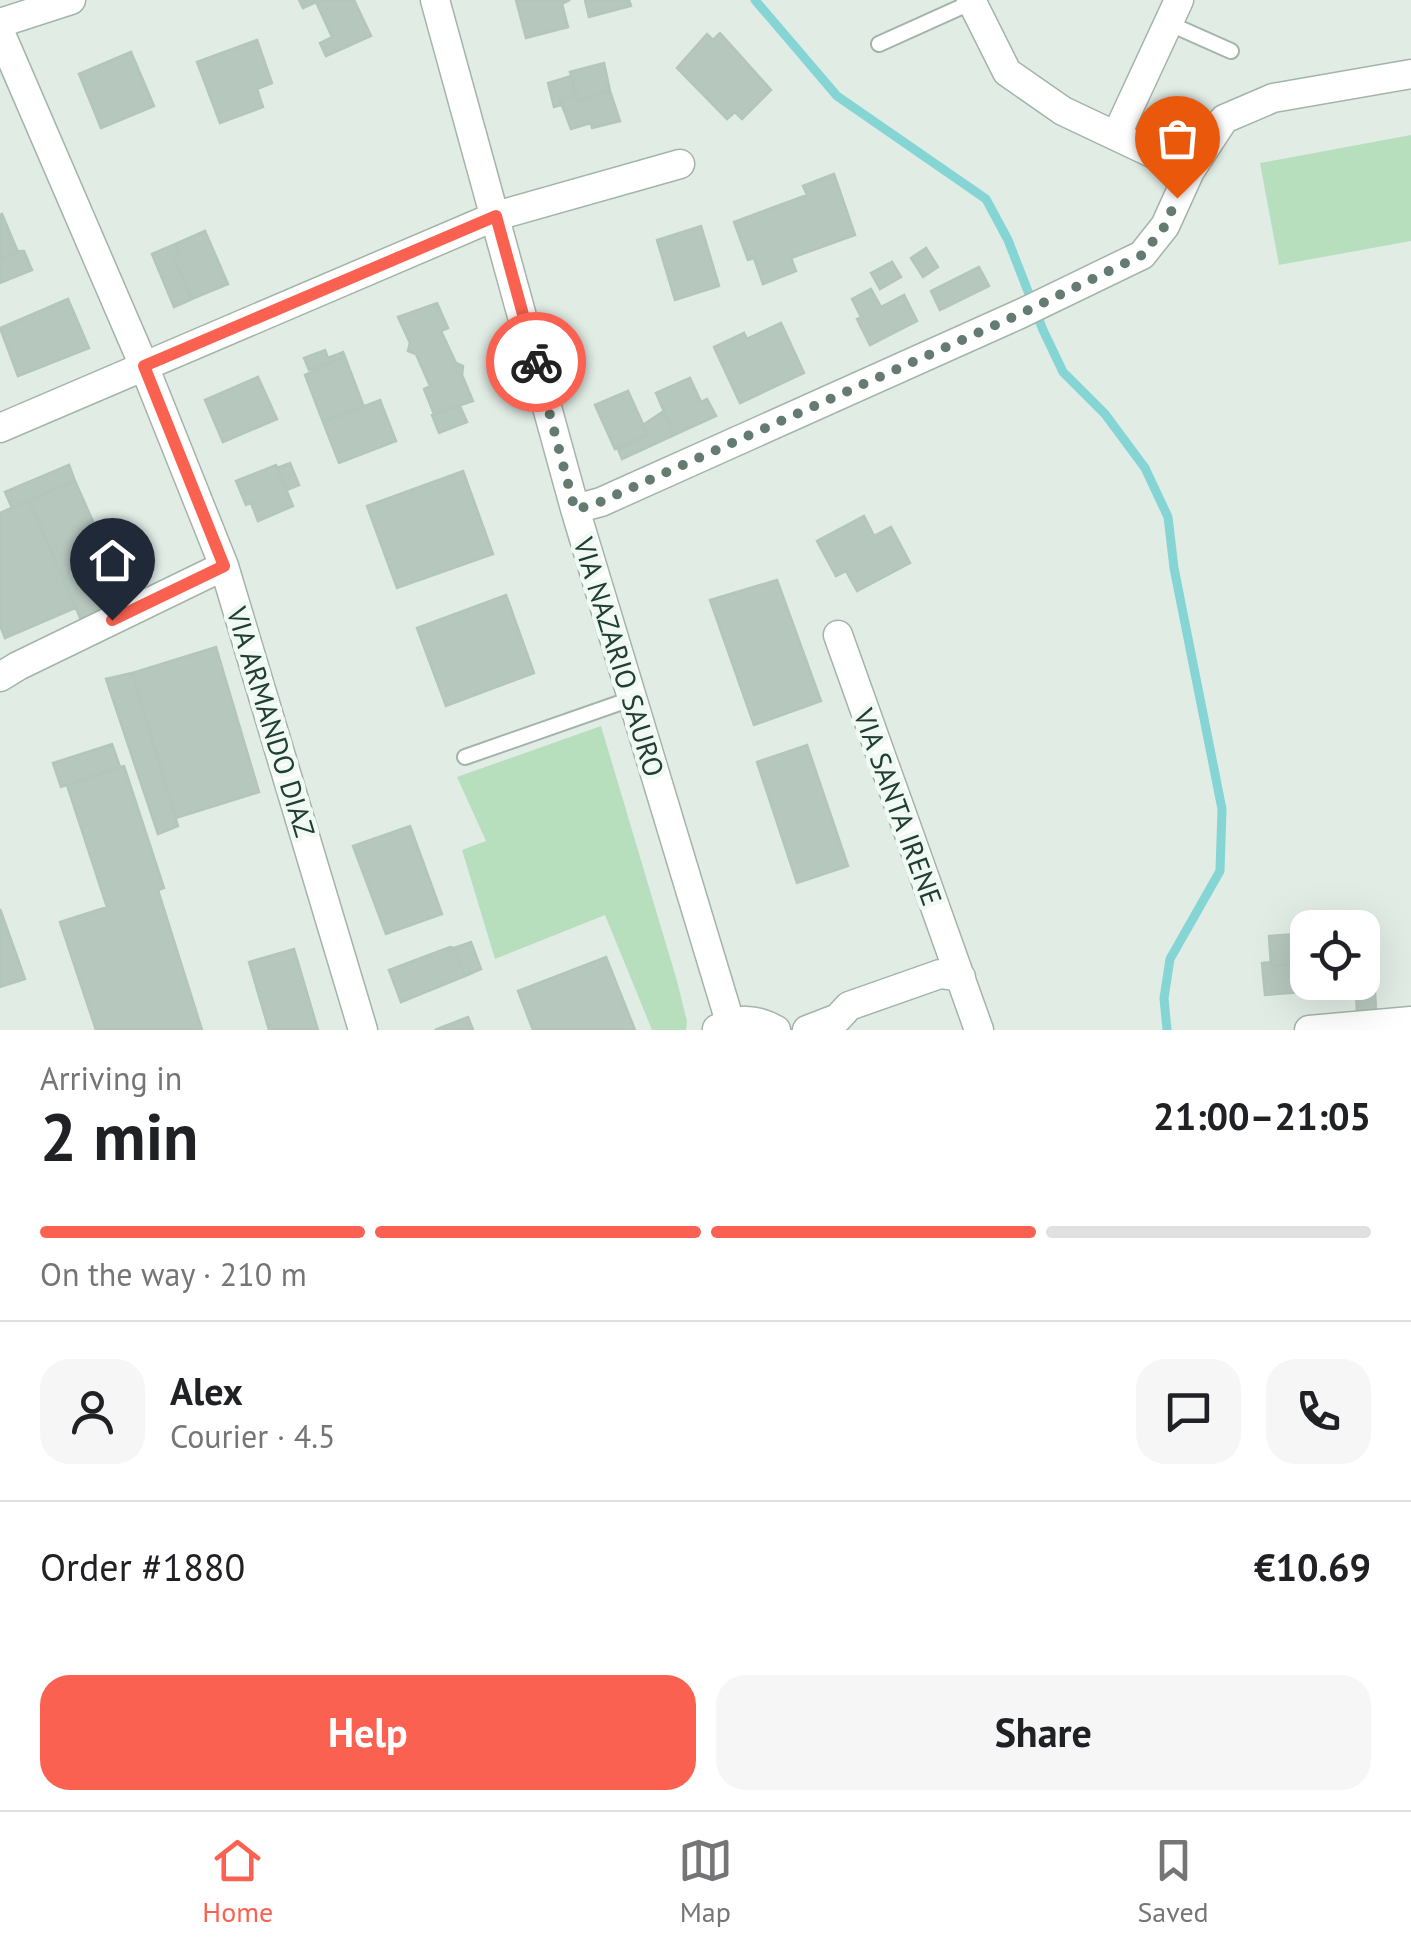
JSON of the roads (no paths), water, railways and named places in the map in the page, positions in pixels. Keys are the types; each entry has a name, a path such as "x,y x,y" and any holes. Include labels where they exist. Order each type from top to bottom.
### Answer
{"street":[{"path":"0,23 70,0"},
{"name":"VIA NAZARIO SAURO","path":"435,0 575,510 723,1026"},
{"path":"972,1 1007,72 1063,111 1190,171"},
{"path":"1116,136 1174,12"},
{"name":"VIA ARMANDO DIAZ","path":"0,32 144,366 224,566 363,1030"},
{"path":"575,510 1020,314 1142,255 1165,226 1190,171 1224,119 1273,98 1411,74"},
{"path":"0,428 496,216 680,164"},
{"path":"0,677 224,566"},
{"name":"VIA SANTA IRENE","path":"838,635 979,1030"},
{"path":"807,1030 838,1018 848,1006 940,974 961,977"},
{"path":"723,1026 746,1020 762,1022 776,1030"},
{"path":"1309,1030 1393,1025"}],"lane":[{"path":"879,44 972,1"},
{"path":"1174,12 1231,51"},
{"path":"465,757 631,699"}],"waterway":[{"path":"755,0 837,96 986,199 1008,240 1063,372 1105,414 1145,468 1168,517 1174,568 1222,809 1220,871 1170,959 1164,998 1167,1030"}]}
